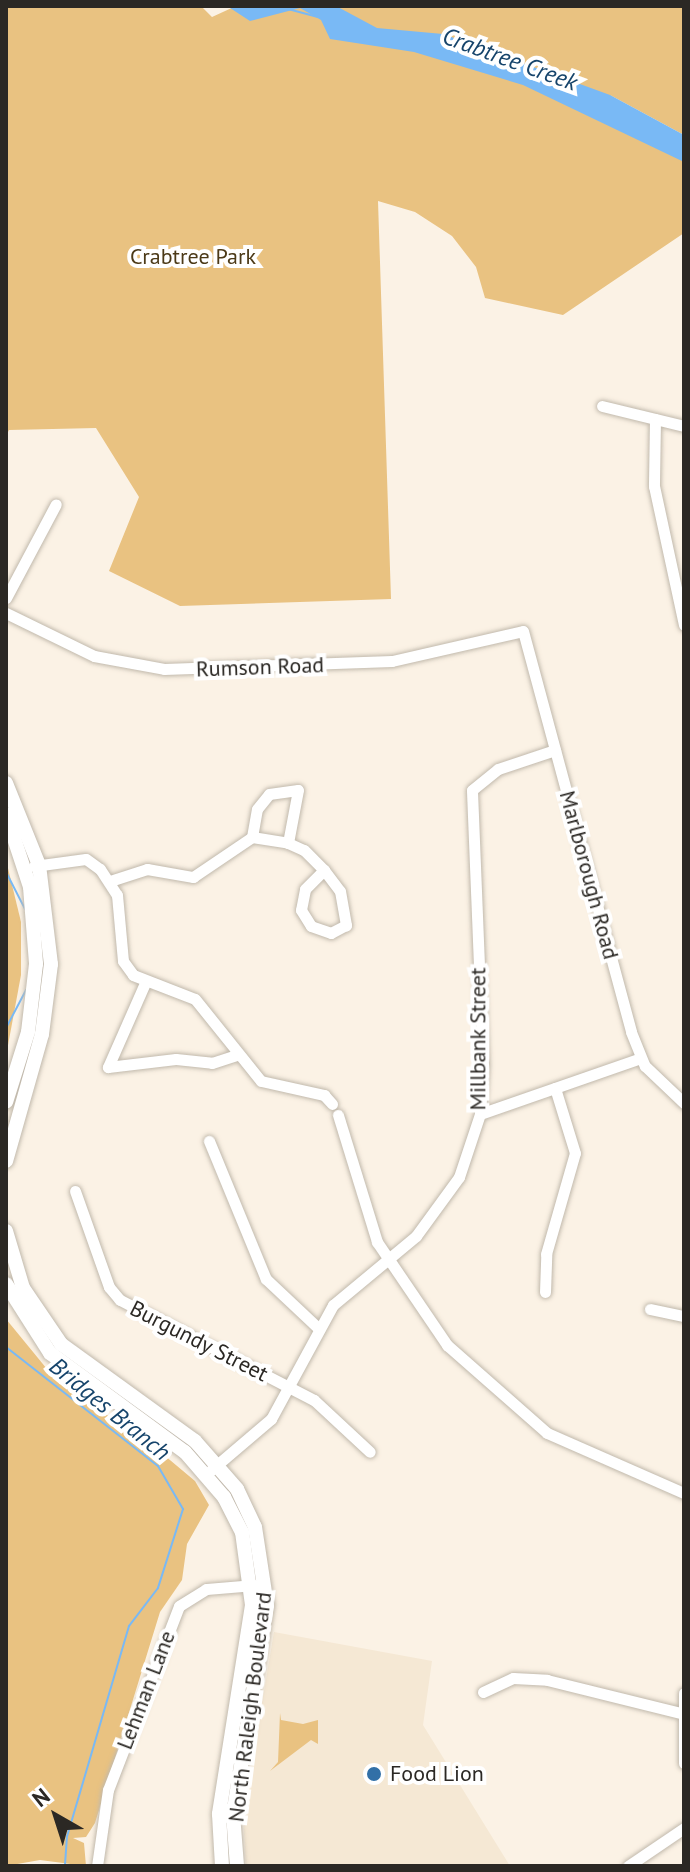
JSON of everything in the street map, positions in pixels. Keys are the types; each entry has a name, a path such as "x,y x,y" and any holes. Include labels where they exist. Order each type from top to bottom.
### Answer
{"main road":[{"path":"6,783 32,866 49,991 6,1161"},
{"path":"6,814 32,866 35,990 6,1102"},
{"path":"6,1231 23,1288 61,1344 213,1469"},
{"path":"6,1284 35,1336 67,1371 213,1469"},
{"name":"North Raleigh Boulevard","path":"213,1469 255,1527 259,1585 233,1814 237,1866"},
{"name":"North Raleigh Boulevard","path":"222,1866 219,1814 259,1585"}],"street":[{"path":"602,406 684,426"},
{"path":"655,419 654,486 684,625"},
{"path":"6,598 56,504"},
{"name":"Rumson Road","path":"6,613 94,656 164,669 392,661 523,631"},
{"name":"Marlborough Road","path":"523,631 641,1058 684,1103"},
{"name":"Millbank Street","path":"213,1469 271,1419 319,1329 353,1283 416,1236 450,1193 480,1114 472,790 498,769 555,750"},
{"path":"110,881 147,869 201,874 252,837 257,809 269,794 298,790 288,843"},
{"path":"252,837 288,843 324,870 348,910 346,925 331,933 311,926 301,910 305,889 324,870"},
{"path":"32,866 86,859 110,881 123,961 145,983 195,999 217,1019 236,1055 261,1081 314,1092 335,1110 362,1210 387,1258 438,1334 526,1418 579,1452 684,1493"},
{"path":"145,983 108,1067 176,1059 212,1063 236,1055"},
{"path":"480,1114 641,1058"},
{"path":"545,1292 546,1254 575,1153 555,1088"},
{"path":"209,1141 266,1279 319,1329"},
{"name":"Burgundy Street","path":"75,1191 109,1287 120,1300 334,1413 370,1452"},
{"path":"650,1309 684,1316"},
{"name":"Lehman Lane","path":"97,1866 108,1790 174,1614 206,1589 259,1585"},
{"path":"483,1692 513,1678 547,1680 680,1713"},
{"path":"684,1693 680,1713 684,1763"},
{"path":"628,1866 684,1828"}],"shaded area":[{"path":"274,1632 432,1661 423,1725 510,1866 246,1866 243,1815"}],"green space":[{"name":"Crabtree Park","path":"6,6 201,6 212,17 236,6 684,6 684,135 610,95 684,147 684,233 563,315 485,298 476,267 452,236 415,212 378,201 391,599 180,606 109,571 139,497 96,428 9,430 6,436"},
{"path":"6,860 21,922 21,975 6,1056"},
{"path":"6,1319 56,1380 158,1450 195,1481 209,1505 187,1544 182,1580 160,1612 95,1823 86,1837 73,1838 84,1843 86,1866 40,1860 6,1866"},
{"path":"280,1713 281,1720 303,1724 318,1720 318,1744 311,1740 270,1771 278,1762"}],"water":[{"path":"227,6 336,6 377,28 443,34 610,95 684,135 684,162 523,85 414,52 330,39 321,20 300,8 250,21"}],"waterway":[{"name":"Crabtree Creek","path":"288,9 317,17"},
{"name":"Bridges Branch","path":"6,872 25,909"},
{"name":"Bridges Branch","path":"6,1028 26,990"},
{"name":"Bridges Branch","path":"6,1347 158,1466 183,1509 158,1588 129,1626 67,1836 65,1866"}],"place":[{"name":"Food Lion","path":"374,1774"}]}
